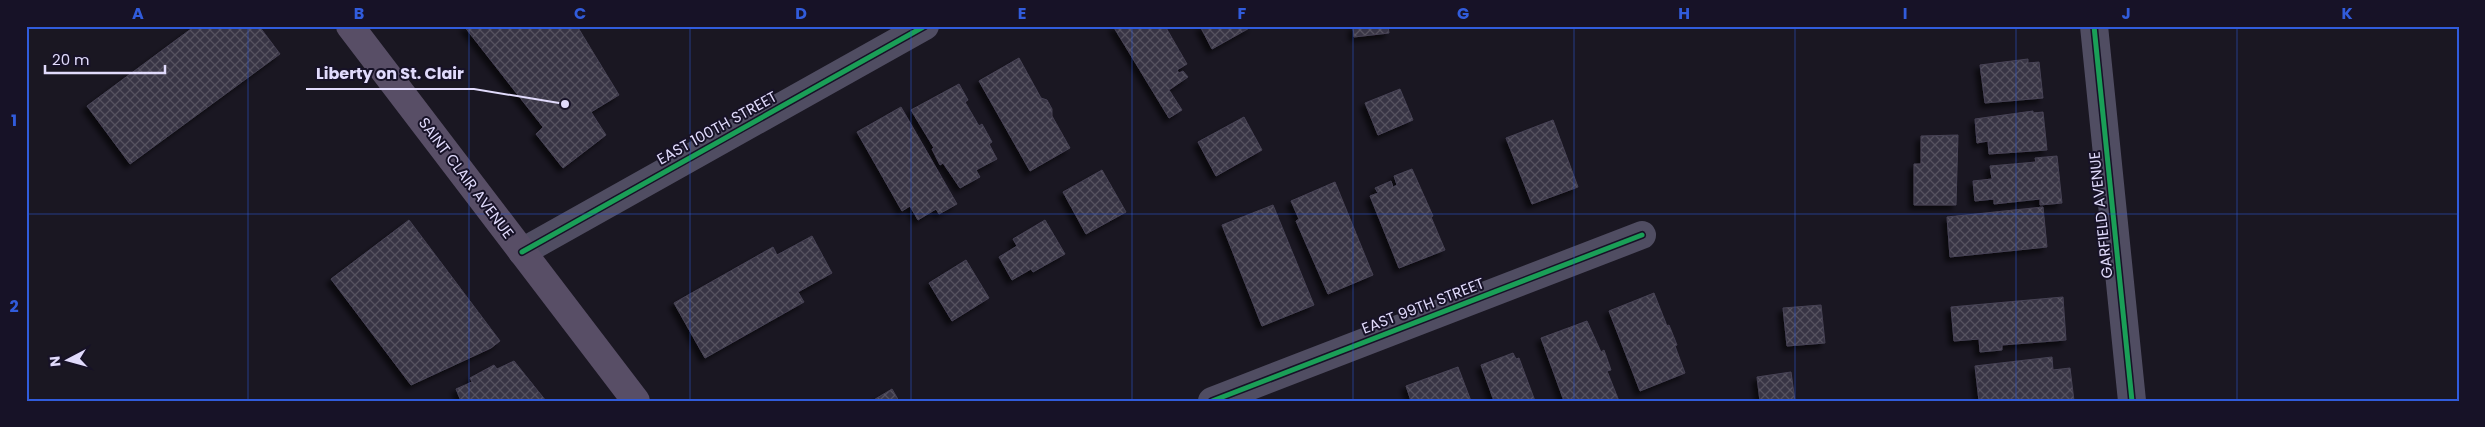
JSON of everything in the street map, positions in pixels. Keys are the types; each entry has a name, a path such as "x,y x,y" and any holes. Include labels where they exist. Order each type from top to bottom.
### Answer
{"main road":[{"name":"SAINT CLAIR AVENUE","path":"350,26 636,401"}],"street":[{"name":"EAST 100TH STREET","path":"522,252 925,26"},
{"name":"GARFIELD AVENUE","path":"2094,26 2132,401"},
{"name":"EAST 99TH STREET","path":"1212,401 1642,235"}],"building":[{"path":"195,26 259,26 280,54 130,164 87,106"},
{"path":"464,26 577,26 619,95 591,112 606,135 563,168 536,134 543,127"},
{"path":"1113,26 1165,26 1187,64 1177,70 1179,73 1183,71 1188,77 1169,90 1182,110 1169,118"},
{"path":"1200,26 1253,26 1212,49"},
{"path":"1353,26 1388,26 1389,33 1354,37"},
{"path":"1019,58 1041,98 1047,100 1052,109 1052,116 1070,148 1030,171 979,81"},
{"path":"2028,59 2028,63 2039,62 2043,98 1985,103 1980,65"},
{"path":"959,84 968,100 965,102 979,126 982,124 992,142 989,144 997,159 976,170 980,177 960,188 943,163 940,165 932,149 934,148 911,110"},
{"path":"1400,89 1413,120 1378,135 1365,103"},
{"path":"901,107 957,204 939,214 936,209 918,220 910,206 902,211 857,132"},
{"path":"2033,111 2033,113 2043,112 2047,150 1989,154 1988,141 1977,143 1975,119"},
{"path":"1244,117 1262,150 1216,176 1198,142"},
{"path":"1553,120 1578,187 1532,204 1506,138"},
{"path":"1958,135 1956,205 1914,205 1914,164 1921,164 1921,136"},
{"path":"2057,156 2062,203 2040,205 2040,199 1994,204 1994,199 1975,201 1973,181 1992,179 1990,166 2036,162 2035,158"},
{"path":"1412,169 1433,216 1431,217 1445,250 1399,268 1370,196 1378,193 1375,188 1391,181 1393,187 1397,185 1394,176"},
{"path":"1102,170 1126,212 1086,234 1063,192"},
{"path":"1335,182 1373,275 1328,294 1296,221 1299,219 1291,201"},
{"path":"1273,205 1314,305 1262,326 1222,225"},
{"path":"2043,207 2047,247 1950,257 1947,217"},
{"path":"409,220 500,341 491,348 411,385 331,279"},
{"path":"1045,220 1065,254 1033,272 1031,269 1012,280 999,257 1017,246 1013,239"},
{"path":"812,236 832,273 798,292 804,302 705,358 674,303 773,247 777,255"},
{"path":"966,260 989,298 952,321 929,283"},
{"path":"1654,293 1677,345 1675,346 1685,373 1640,391 1609,311"},
{"path":"2063,297 2066,340 2002,345 2002,350 1980,352 1979,339 1954,341 1951,307"},
{"path":"1821,305 1825,343 1787,346 1783,308"},
{"path":"1587,321 1601,352 1604,350 1611,370 1607,371 1619,401 1564,401 1541,338"},
{"path":"1513,353 1516,359 1519,358 1535,401 1494,401 1481,365"},
{"path":"2052,357 2053,370 2070,368 2074,401 1979,401 1975,366"},
{"path":"514,361 546,401 461,401 456,389 472,382 470,378 494,365 497,369"},
{"path":"1458,367 1471,401 1411,401 1406,386"},
{"path":"1791,372 1795,401 1760,401 1757,377"},
{"path":"892,389 899,401 872,401"}],"cycle path":[{"path":"522,252 925,26"},
{"path":"2094,26 2132,401"},
{"path":"1212,401 1642,235"}],"place":[{"name":"Liberty on St. Clair","path":"565,104"}]}
